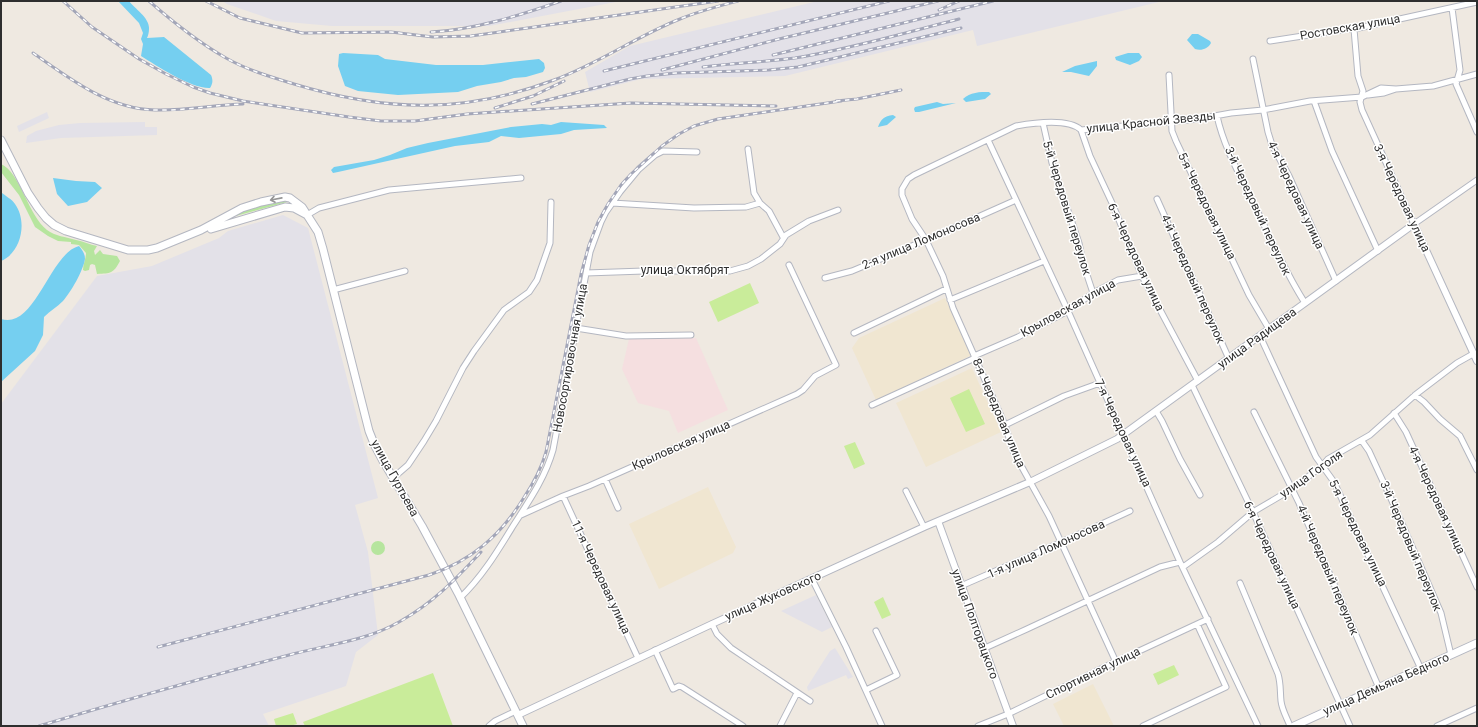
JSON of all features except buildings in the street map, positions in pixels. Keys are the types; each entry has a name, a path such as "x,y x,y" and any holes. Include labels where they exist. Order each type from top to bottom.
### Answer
{"main road":[{"path":"1,140 28,193 46,218 54,225 66,231 128,250 141,251 157,248 189,236 285,207 294,208 308,215"},
{"path":"189,236 211,226 242,208 284,197 295,201 308,215"},
{"name":"улица Гуртьева","path":"308,215 318,232 369,431 375,446 422,526 460,598 523,726"},
{"name":"улица Демьяна Бедного","path":"1294,726 1477,643"}],"street":[{"name":"Ростовская улица","path":"1270,41 1354,29 1477,2"},
{"path":"1452,8 1460,70 1456,80 1457,88 1477,132"},
{"name":"3-я Чередовая улица","path":"1354,29 1358,76 1364,96 1360,102 1362,110 1477,361"},
{"name":"4-я Чередовая улица","path":"1253,59 1263,110 1272,145 1289,176 1336,281"},
{"name":"улица Красной Звезды","path":"904,184 914,174 1016,126 1043,123 1072,124 1081,130 1147,124 1263,110 1314,101 1364,96 1381,88 1396,89 1433,86 1477,74"},
{"name":"5-я Чередовая улица","path":"1169,75 1172,131 1249,295 1270,329"},
{"path":"1314,101 1332,151 1378,251"},
{"name":"3-й Чередовый переулок","path":"1217,116 1224,140 1233,161 1288,275 1305,303"},
{"name":"5-й Чередовый переулок","path":"1043,123 1052,163 1079,243 1083,263 1093,293"},
{"name":"6-я Чередовая улица","path":"1081,130 1090,156 1112,203 1142,276 1195,383 1350,726"},
{"name":"7-я Чередовая улица","path":"988,140 1068,311 1182,564 1258,726"},
{"path":"748,148 754,193 760,203 769,211 783,238"},
{"name":"Новосортировочная улица","path":"460,598 475,584 520,516 541,482 550,459 590,252 601,222 612,203 627,183 639,169 660,152 697,152"},
{"path":"308,215 319,208 389,190 521,178"},
{"name":"улица Радищева","path":"1030,482 1124,435 1414,224 1477,180"},
{"name":"8-я Чередовая улица","path":"904,184 902,195 912,219 926,240 943,276 950,300 1005,425 1013,451 1049,516 1116,662"},
{"name":"4-й Чередовый переулок","path":"1157,199 1229,359"},
{"name":"2-я улица Ломоносова","path":"825,278 852,271 1016,200"},
{"path":"393,478 408,465 424,442 463,368 504,310 529,292 537,280 550,243 551,202"},
{"path":"612,203 694,208 746,207 760,203"},
{"name":"улица Октябрят","path":"586,273 644,271 730,272 748,266 761,259 780,244 783,238 809,221 838,210"},
{"path":"950,300 1044,261"},
{"name":"Крыловская улица","path":"520,516 797,394 803,390 815,376 836,365 789,265"},
{"path":"333,290 405,271"},
{"name":"Крыловская улица","path":"872,406 1018,337 1068,311 1093,293 1118,280 1142,276"},
{"path":"854,333 946,289"},
{"path":"576,328 626,336 691,335"},
{"name":"5-я Чередовая улица","path":"1260,336 1316,458 1330,474 1334,482 1421,668"},
{"name":"улица Гоголя","path":"985,648 1160,567 1182,564 1218,542 1253,512 1292,489 1322,466 1328,459 1362,441 1377,430 1415,395 1457,363 1475,354"},
{"path":"1005,425 1064,396 1100,383"},
{"path":"1415,395 1460,436 1477,470"},
{"path":"1156,411 1162,420 1180,459 1200,494"},
{"name":"4-й Чередовый переулок","path":"1254,412 1300,503 1379,688"},
{"name":"4-я Чередовая улица","path":"1394,413 1406,432 1477,587"},
{"name":"3-й Чередовый переулок","path":"1362,441 1369,451 1393,503 1441,613 1451,655"},
{"path":"604,479 618,508"},
{"name":"улица Жуковского","path":"489,726 496,721 517,713 924,527 1030,482"},
{"path":"906,491 924,527"},
{"name":"11-я Чередовая улица","path":"563,496 638,658"},
{"name":"1-я улица Ломоносова","path":"961,586 1061,543 1130,511"},
{"name":"улица Полторацкого","path":"938,521 1013,726"},
{"path":"812,579 846,647 882,726"},
{"path":"1240,583 1278,674 1281,686 1281,700 1290,726"},
{"name":"Спортивная улица","path":"978,726 1008,714 1208,619"},
{"path":"712,624 717,634 731,648 810,701"},
{"path":"1147,725 1226,687 1197,624"},
{"path":"866,690 897,675 876,631"},
{"path":"655,650 673,689 679,686 682,687 743,726"},
{"path":"780,726 797,693"},
{"path":"1437,726 1477,708"}],"shaded area":[{"path":"222,1 621,1 489,26 332,26 276,21"},
{"path":"818,1 1163,1 977,46 973,30 785,76 641,79 590,92 585,72 630,46"},
{"path":"47,112 49,118 19,132 17,126"},
{"path":"145,122 145,127 157,127 157,135 61,138 26,143 27,136 36,131 59,125 80,123"},
{"path":"283,215 308,228 378,498 355,505 368,552 378,635 356,652 346,686 263,714 269,726 1,726 1,404 97,276 152,266 219,238 228,231"},
{"path":"945,298 972,355 876,400 852,348 859,338"},
{"path":"696,338 728,410 678,433 669,411 638,403 622,369 629,339"},
{"path":"972,368 1001,432 926,467 896,403"},
{"path":"708,487 736,547 733,553 659,589 629,524"},
{"path":"816,595 832,627 822,632 781,611"},
{"path":"835,648 853,677 848,679 846,675 808,691 807,687 830,651"},
{"path":"1093,684 1114,726 1064,726 1053,704"}],"green space":[{"path":"1,164 14,176 34,214 47,230 57,235 97,246 94,251 95,255 100,250 103,254 117,256 120,261 113,271 109,273 97,274 95,265 92,264 90,265 89,270 83,270 86,253 79,245 71,244 71,242 58,241 35,227 19,195 1,172"},
{"path":"287,200 287,202 232,217 241,210"},
{"path":"750,283 759,303 718,322 709,302"},
{"path":"969,389 985,424 966,432 950,398"},
{"path":"855,442 865,464 854,469 844,446"},
{"path":"375,541 381,541 385,545 385,551 381,555 375,555 371,551 371,545"},
{"path":"883,597 891,615 882,619 874,602"},
{"path":"1174,665 1179,675 1158,685 1153,674"},
{"path":"433,673 453,726 305,726 303,722"},
{"path":"293,713 297,724 290,726 276,726 274,719"}],"water":[{"path":"118,1 129,1 145,17 149,25 147,38 164,37 211,75 212,85 210,88 194,85 184,81 141,56 143,44 141,39 143,33 139,23"},
{"path":"1192,34 1198,34 1211,43 1204,49 1195,49 1187,40"},
{"path":"1128,53 1139,53 1142,57 1139,61 1130,65 1116,60 1115,57"},
{"path":"339,54 378,55 385,59 436,65 483,65 539,59 544,63 545,68 543,72 526,77 477,86 458,92 398,95 358,91 345,86 338,66"},
{"path":"1097,61 1097,66 1089,76 1071,72 1062,72 1075,66"},
{"path":"979,92 989,92 991,94 985,99 966,102 963,99"},
{"path":"937,102 943,104 956,103 915,112 915,107"},
{"path":"893,115 896,117 887,125 878,127 883,118"},
{"path":"561,122 604,125 607,128 574,130 561,134 519,138 501,136 489,142 455,146 333,173 331,170 334,167 374,160 407,148 428,143 511,127 542,124 551,125"},
{"path":"53,178 95,182 102,188 87,202 68,206 57,194"},
{"path":"1,192 15,204 19,211 22,228 18,244 8,257 1,261"},
{"path":"79,246 84,253 85,259 73,287 63,301 44,317 43,335 35,351 1,382 1,319 13,319 23,313 33,303 59,262 69,252"}],"railway":[{"path":"63,1 92,27 139,59 193,87 243,101 349,117 381,121 415,121 467,114 631,103 776,106"},
{"path":"149,1 206,45 226,58 251,70 328,93 361,100 393,104 425,105 456,104 488,99 521,91 554,80 586,66 648,33 680,19 738,1"},
{"path":"206,1 240,18 302,33 391,32 433,37 471,36 718,1"},
{"path":"431,32 447,31 480,25 561,1"},
{"path":"604,71 889,1"},
{"path":"662,70 779,39 938,1"},
{"path":"939,10 959,1"},
{"path":"773,55 993,1"},
{"path":"703,67 795,58 836,50 959,19"},
{"path":"532,104 647,76 676,73 769,70 798,67 961,28"},
{"path":"33,53 75,82 105,98 121,104 155,110 188,109 243,104"},
{"path":"495,108 533,96 564,81"},
{"path":"836,101 857,99 901,90"},
{"path":"158,647 429,575 458,562 483,546 505,525 527,493 542,465 546,452 581,274 589,245 598,222 621,185 662,146 694,126 718,119 841,101"},
{"path":"39,726 227,672 373,634 399,622 433,599 481,552"}]}
